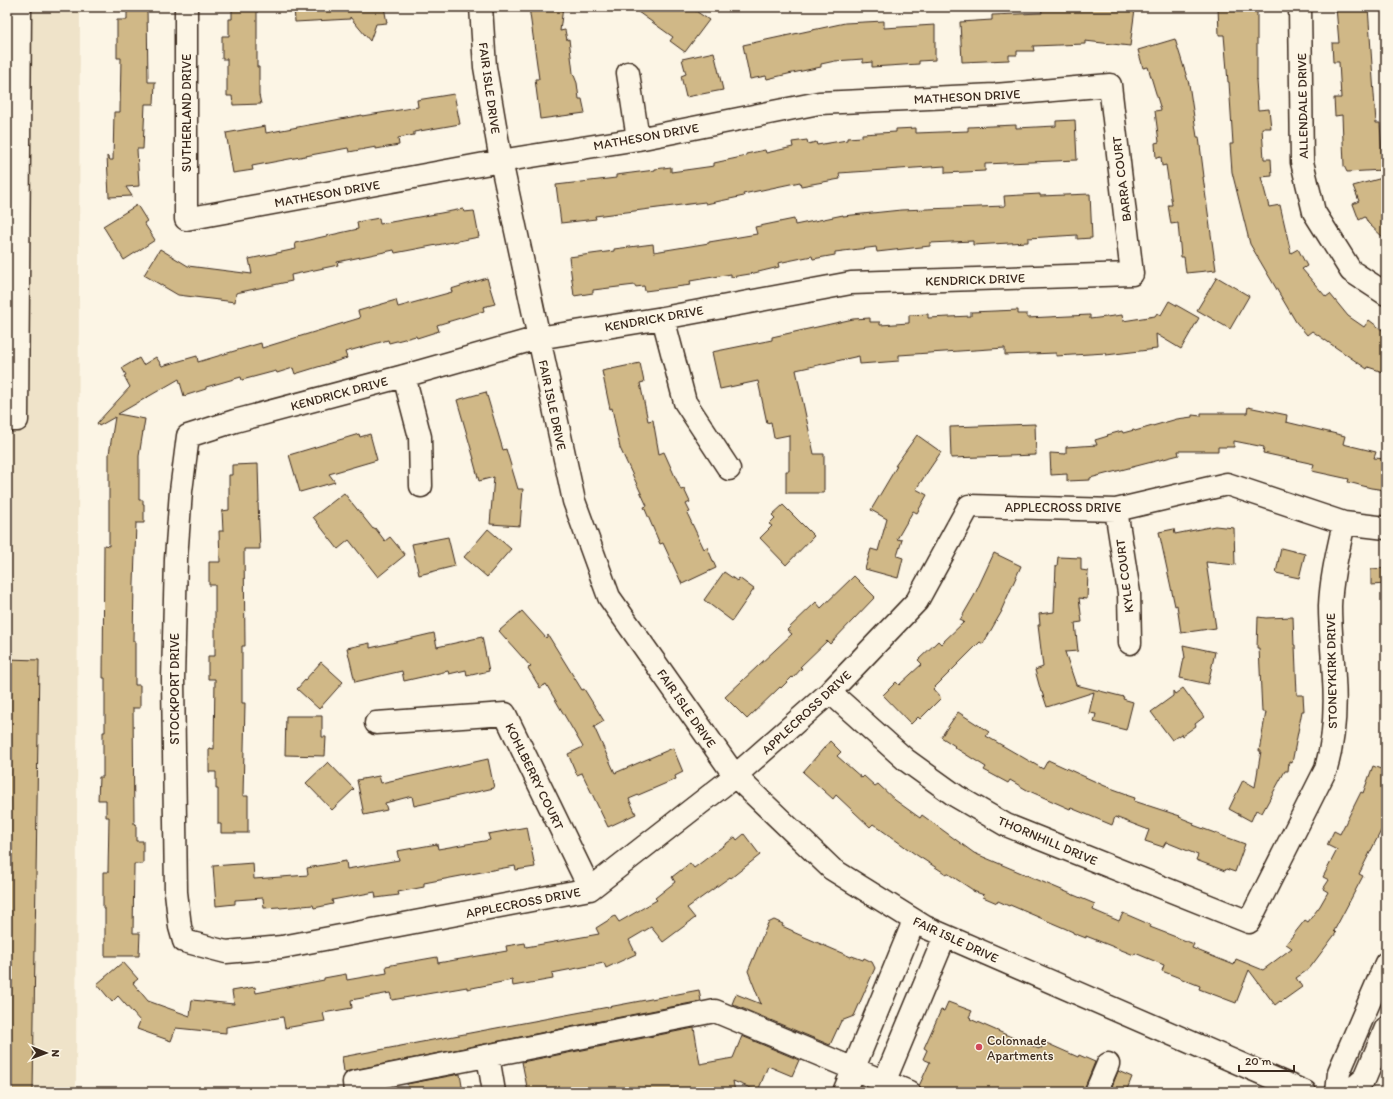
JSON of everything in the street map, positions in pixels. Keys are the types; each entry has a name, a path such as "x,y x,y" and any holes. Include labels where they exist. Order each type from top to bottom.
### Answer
{"street":[{"path":"7,420 17,420 20,7"},
{"name":"SUTHERLAND DRIVE","path":"186,7 186,219"},
{"name":"FAIR ISLE DRIVE","path":"481,7 485,66 501,161 574,501 609,597 735,776 832,869 914,921 945,936 1305,1092"},
{"name":"ALLENDALE DRIVE","path":"1300,7 1302,162 1314,212 1351,271 1386,294"},
{"path":"628,73 638,139"},
{"name":"MATHESON DRIVE","path":"186,219 501,161 638,139 820,103 995,95 1110,85"},
{"name":"BARRA COURT","path":"1110,85 1132,274"},
{"name":"KENDRICK DRIVE","path":"188,436 235,421 404,376 538,338 663,318 851,283 1132,274"},
{"path":"663,318 685,402 729,469"},
{"path":"404,376 420,437 421,486"},
{"name":"STOCKPORT DRIVE","path":"184,941 180,927 176,892 173,679 176,560 181,491 188,436"},
{"name":"APPLECROSS DRIVE","path":"184,941 226,952 282,947 590,889 735,776 830,692 917,601 969,506 1116,510 1227,484 1344,523 1386,528"},
{"name":"KYLE COURT","path":"1116,510 1129,593 1130,643"},
{"name":"STONEYKIRK DRIVE","path":"1249,922 1326,770 1330,752 1334,711 1330,607 1333,574 1344,523"},
{"name":"THORNHILL DRIVE","path":"830,692 906,760 956,796 1006,825 1249,922"},
{"name":"KOHLBERRY COURT","path":"376,723 505,714 590,889"},
{"path":"844,1092 914,921"},
{"path":"882,1087 945,936"},
{"path":"1337,1092 1339,1072 1386,963"},
{"path":"355,1092 354,1082 715,1011 853,1069 882,1087 909,1092"},
{"path":"1350,1092 1365,1078 1386,1028"},
{"path":"488,1056 494,1092"},
{"path":"1096,1092 1108,1064"}],"shaded area":[{"path":"7,7 80,7 76,1092 7,1092"}],"building":[{"path":"127,7 147,7 148,82 155,82 154,104 145,104 143,149 137,149 139,186 126,187 132,196 109,197 107,156 110,160 113,160 114,112 120,112 121,58 117,58 117,20 127,20"},
{"path":"232,7 257,7 257,67 259,67 259,95 261,104 233,105 232,96 227,96 227,59 222,59 222,36 229,36 229,19 232,19"},
{"path":"294,7 384,7 387,23 376,24 370,41 350,17 350,19 295,22"},
{"path":"529,7 563,7 560,31 565,30 567,40 569,39 573,73 577,83 579,99 582,99 585,113 540,119 535,79 539,79"},
{"path":"631,7 690,7 709,20 685,52 670,41 673,37"},
{"path":"1041,7 1121,7 1135,9 1130,46 1085,41 1085,44 1033,46 1034,51 1017,51 1017,55 1009,55 1009,60 962,62 960,22 992,20 992,15 1042,13"},
{"path":"1218,7 1255,7 1255,10 1257,10 1256,80 1258,110 1269,109 1271,128 1262,128 1264,159 1271,159 1272,176 1261,177 1269,207 1280,205 1291,253 1298,249 1307,266 1302,269 1326,297 1330,294 1348,316 1364,327 1369,320 1386,333 1386,373 1368,367 1367,369 1312,331 1307,335 1296,322 1250,244 1232,172 1230,144 1233,144 1229,82 1224,35 1219,35"},
{"path":"1336,7 1368,7 1376,123 1380,123 1383,170 1347,172 1344,166 1342,115 1335,116 1334,98 1341,98 1339,62 1333,62 1332,43 1339,43"},
{"path":"884,21 884,28 935,25 935,60 919,61 919,64 872,67 872,62 863,63 863,59 835,61 821,64 821,67 767,79 766,76 750,79 743,45 845,23"},
{"path":"1175,39 1189,84 1197,137 1199,137 1216,270 1186,273 1184,257 1181,257 1178,223 1171,224 1168,205 1172,205 1166,165 1162,166 1161,157 1156,158 1155,143 1159,142 1155,111 1161,110 1148,67 1143,68 1138,50"},
{"path":"714,52 723,90 686,97 681,76 686,74 682,59"},
{"path":"454,94 460,124 414,132 414,135 398,138 399,145 376,149 376,147 349,152 348,148 252,166 253,170 233,173 226,133 265,126 266,133 362,115 418,107 417,100"},
{"path":"1075,120 1077,160 985,164 985,171 945,173 945,166 839,173 840,179 801,186 800,182 743,194 744,196 706,204 705,202 595,216 596,219 561,223 556,185 616,178 616,175 671,167 671,172 714,166 714,163 746,156 746,154 765,150 766,153 793,147 792,142 807,140 808,144 816,142 817,145 847,140 847,138 862,137 862,134 896,132 896,129 916,128 916,133 968,131 968,127 1016,125 1016,128 1056,126 1056,121"},
{"path":"1386,177 1386,240 1368,223 1365,217 1359,220 1353,204 1359,201 1353,186"},
{"path":"1040,194 1040,196 1090,194 1092,238 1077,239 1077,235 1028,238 1028,242 973,245 973,241 930,243 930,246 877,252 876,247 835,252 835,255 813,259 812,256 778,263 779,267 750,274 731,277 731,274 690,281 691,285 645,291 644,286 635,287 635,285 593,290 593,293 574,296 569,257 653,244 654,252 709,243 757,234 755,227 794,219 795,225 843,215 901,210 1005,206 1004,196"},
{"path":"137,205 147,221 144,223 155,240 124,260 103,226"},
{"path":"463,209 464,212 474,211 479,237 395,253 394,250 337,262 338,265 291,275 292,281 236,293 235,302 178,295 144,275 160,249 188,266 252,274 249,259 296,249 295,243 358,229 357,222 379,218 380,224"},
{"path":"1217,277 1249,296 1230,329 1197,310"},
{"path":"487,278 495,304 483,307 484,311 437,325 439,331 417,338 416,336 389,343 388,340 345,352 347,358 295,374 293,368 277,373 276,371 242,380 241,377 206,387 206,389 184,396 179,379 118,414 145,419 139,456 139,500 143,500 144,504 144,523 136,523 133,641 135,641 135,685 140,685 140,708 133,708 134,824 136,824 136,841 143,841 143,864 134,864 133,933 140,933 139,956 105,956 103,872 108,872 109,817 106,817 106,800 98,800 99,777 103,777 103,732 105,732 105,678 103,678 104,545 109,546 109,454 115,417 99,426 97,423 130,387 124,376 126,375 122,368 139,358 143,365 156,357 162,366 197,356 198,362 261,343 262,348 360,318 358,311 396,300 398,307 452,292 451,289"},
{"path":"1169,301 1199,318 1181,349 1156,334 1157,349 1106,355 1106,353 1056,356 1056,353 1005,355 1005,348 899,355 899,361 860,364 859,356 796,370 814,454 824,454 824,493 786,493 786,471 789,471 789,435 774,438 771,422 767,423 758,381 720,389 712,352 772,340 772,337 853,319 870,318 870,322 880,322 880,325 909,323 909,315 928,314 928,318 971,316 971,312 1018,310 1018,314 1027,314 1027,318 1090,315 1090,319 1122,315 1123,321 1155,316 1157,313 1161,315"},
{"path":"640,363 644,382 640,383 648,421 653,420 659,454 664,452 681,490 684,489 690,502 686,504 690,512 687,513 704,549 707,547 716,568 682,584 663,543 660,544 644,507 647,506 620,448 612,408 610,409 602,371"},
{"path":"486,392 503,450 506,449 518,489 523,489 520,526 490,524 494,477 479,481 457,400"},
{"path":"1248,407 1287,415 1286,422 1345,436 1343,444 1376,452 1374,458 1386,459 1386,490 1371,488 1348,482 1349,479 1312,471 1314,464 1263,453 1264,447 1234,441 1234,447 1218,447 1218,451 1178,451 1179,455 1090,478 1090,480 1067,481 1067,474 1051,475 1050,453 1066,454 1066,447 1097,445 1095,440 1108,436 1107,435 1122,431 1123,433 1135,431 1177,419 1192,417 1192,415 1201,416 1201,413 1247,413"},
{"path":"1035,424 1036,455 951,458 950,427"},
{"path":"359,434 360,437 370,434 377,460 329,474 335,482 300,492 289,455"},
{"path":"917,435 941,452 916,489 927,495 917,513 913,511 897,539 902,540 897,556 903,558 898,578 865,569 871,549 878,551 887,519 871,510 897,466 895,466"},
{"path":"258,464 260,549 244,549 245,646 242,646 242,703 245,703 243,796 248,796 248,833 221,833 221,824 218,824 218,789 216,789 216,772 209,772 209,748 214,749 215,679 208,679 208,656 215,656 215,585 209,585 209,562 220,562 219,531 223,531 222,511 229,510 229,475 232,475 232,465"},
{"path":"344,493 373,529 375,528 385,541 390,537 405,555 378,577 349,540 338,549 313,517"},
{"path":"783,505 814,536 786,565 760,538 772,526 769,524 775,518 772,515"},
{"path":"1215,526 1234,528 1235,565 1206,562 1216,628 1181,633 1177,605 1175,606 1159,532 1174,529 1175,534"},
{"path":"488,529 511,549 487,577 464,557"},
{"path":"448,537 455,566 419,575 412,544"},
{"path":"1281,548 1305,554 1299,578 1276,573"},
{"path":"994,553 1021,566 1002,611 983,644 980,642 933,689 941,698 920,719 918,717 911,724 883,695 896,682 899,685 922,664 918,660 938,641 941,644 964,622 960,620 974,596"},
{"path":"1058,557 1081,558 1081,570 1088,571 1087,599 1079,598 1082,622 1075,623 1078,651 1065,652 1076,685 1124,697 1123,699 1133,702 1126,730 1094,722 1096,714 1089,713 1094,692 1047,707 1041,692 1035,670 1043,667 1038,625 1040,625 1039,614 1054,612 1056,566"},
{"path":"1386,568 1386,584 1371,585 1371,569"},
{"path":"724,572 737,581 739,578 754,589 732,621 704,600"},
{"path":"854,576 875,597 830,644 827,641 800,667 802,668 793,678 792,677 781,688 780,687 747,719 725,697 792,634 787,630 816,602 821,608"},
{"path":"522,611 546,638 548,635 582,690 584,689 604,721 594,727 615,773 673,748 683,772 675,776 676,779 629,799 636,814 608,827 582,773 577,775 568,754 583,747 546,684 540,688 528,668 531,667 499,631"},
{"path":"1258,617 1293,617 1297,695 1303,695 1304,711 1302,711 1292,763 1289,762 1288,771 1285,771 1262,813 1256,810 1251,821 1229,809 1243,780 1255,787 1261,751 1259,751 1266,712 1262,712 1259,648 1257,648"},
{"path":"434,633 437,647 482,637 489,671 467,676 466,670 449,674 448,671 404,681 402,671 355,682 347,648 370,643 370,648"},
{"path":"1183,645 1215,652 1208,684 1180,678 1185,658"},
{"path":"7,659 39,660 33,1092 7,1092"},
{"path":"321,662 343,682 319,709 297,689"},
{"path":"1183,688 1204,717 1195,724 1196,726 1182,736 1181,734 1172,740 1151,712 1173,696 1173,691 1175,694"},
{"path":"958,712 989,732 986,736 1043,769 1048,760 1105,786 1127,794 1126,795 1135,798 1134,801 1180,816 1179,817 1194,823 1193,825 1245,844 1235,872 1226,869 1225,871 1196,860 1198,855 1166,842 1163,847 1145,841 1149,830 1115,817 1112,825 1071,808 1070,809 1027,790 1010,780 1008,783 984,770 986,767 941,737"},
{"path":"286,716 322,716 322,737 326,737 325,756 285,755"},
{"path":"830,741 841,752 837,756 862,778 864,776 875,786 878,784 895,800 920,818 922,815 974,853 1095,904 1093,910 1119,921 1123,913 1151,925 1150,927 1194,944 1192,948 1234,965 1236,959 1263,970 1292,948 1286,944 1305,920 1308,922 1328,892 1323,889 1329,880 1323,877 1337,850 1327,845 1334,831 1340,834 1361,792 1363,793 1373,766 1386,771 1386,821 1359,874 1363,876 1334,931 1336,933 1309,969 1296,978 1302,987 1275,1005 1249,970 1236,1003 1199,989 1200,986 1162,971 1164,965 1086,936 1086,938 1010,905 1009,906 998,901 997,903 983,897 984,895 973,891 947,873 946,874 873,824 870,827 836,795 833,799 803,772"},
{"path":"488,759 494,788 414,806 412,796 385,803 387,810 364,815 357,780 379,776 381,783"},
{"path":"328,762 354,789 332,810 306,783"},
{"path":"527,827 535,867 516,870 515,866 487,871 424,883 424,887 398,892 399,895 376,898 375,892 332,900 333,904 314,908 313,905 264,908 263,898 235,900 235,904 216,906 213,866 253,863 254,879 308,875 307,868 346,861 347,869 399,860 397,851 437,844 438,849 490,840 488,834"},
{"path":"744,834 760,855 731,878 730,877 687,908 695,918 663,942 651,927 629,940 636,954 606,968 604,963 552,973 553,979 513,986 512,980 467,989 467,987 392,1000 390,993 351,1000 352,1008 323,1013 325,1021 285,1028 283,1017 226,1027 226,1033 176,1028 171,1041 137,1029 140,1021 118,996 112,1002 97,984 123,962 138,979 133,983 148,1001 190,1016 192,1000 234,1004 232,991 255,987 256,993 324,980 324,978 346,974 347,980 387,973 386,966 437,957 438,963 507,951 506,946 525,943 526,947 599,934 596,928 615,916 619,922 657,900 655,898 675,882 672,877 690,863 694,868 735,837 737,840"},
{"path":"774,920 783,924 782,926 793,932 851,957 852,956 863,960 864,958 872,962 875,968 854,1016 841,1021 830,1045 732,1004 736,994 761,1004 748,971 768,923"},
{"path":"699,990 701,1001 344,1072 342,1057"},
{"name":"Colonnade Apartments","path":"948,1002 972,1011 969,1017 971,1018 970,1019 1039,1049 1040,1047 1042,1048 1044,1042 1078,1057 1079,1055 1095,1062 1084,1092 930,1092 921,1088 919,1086 930,1062 923,1059 927,1050 924,1048 941,1010 944,1011"},
{"path":"694,1028 700,1064 733,1058 742,1036 799,1060 792,1076 768,1066 758,1091 733,1081 735,1092 528,1092 522,1062"},
{"path":"1118,1071 1132,1077 1126,1092 1110,1092"},
{"path":"460,1074 463,1092 409,1092 407,1084"}],"place":[{"name":"Colonnade Apartments","path":"979,1047"}]}
